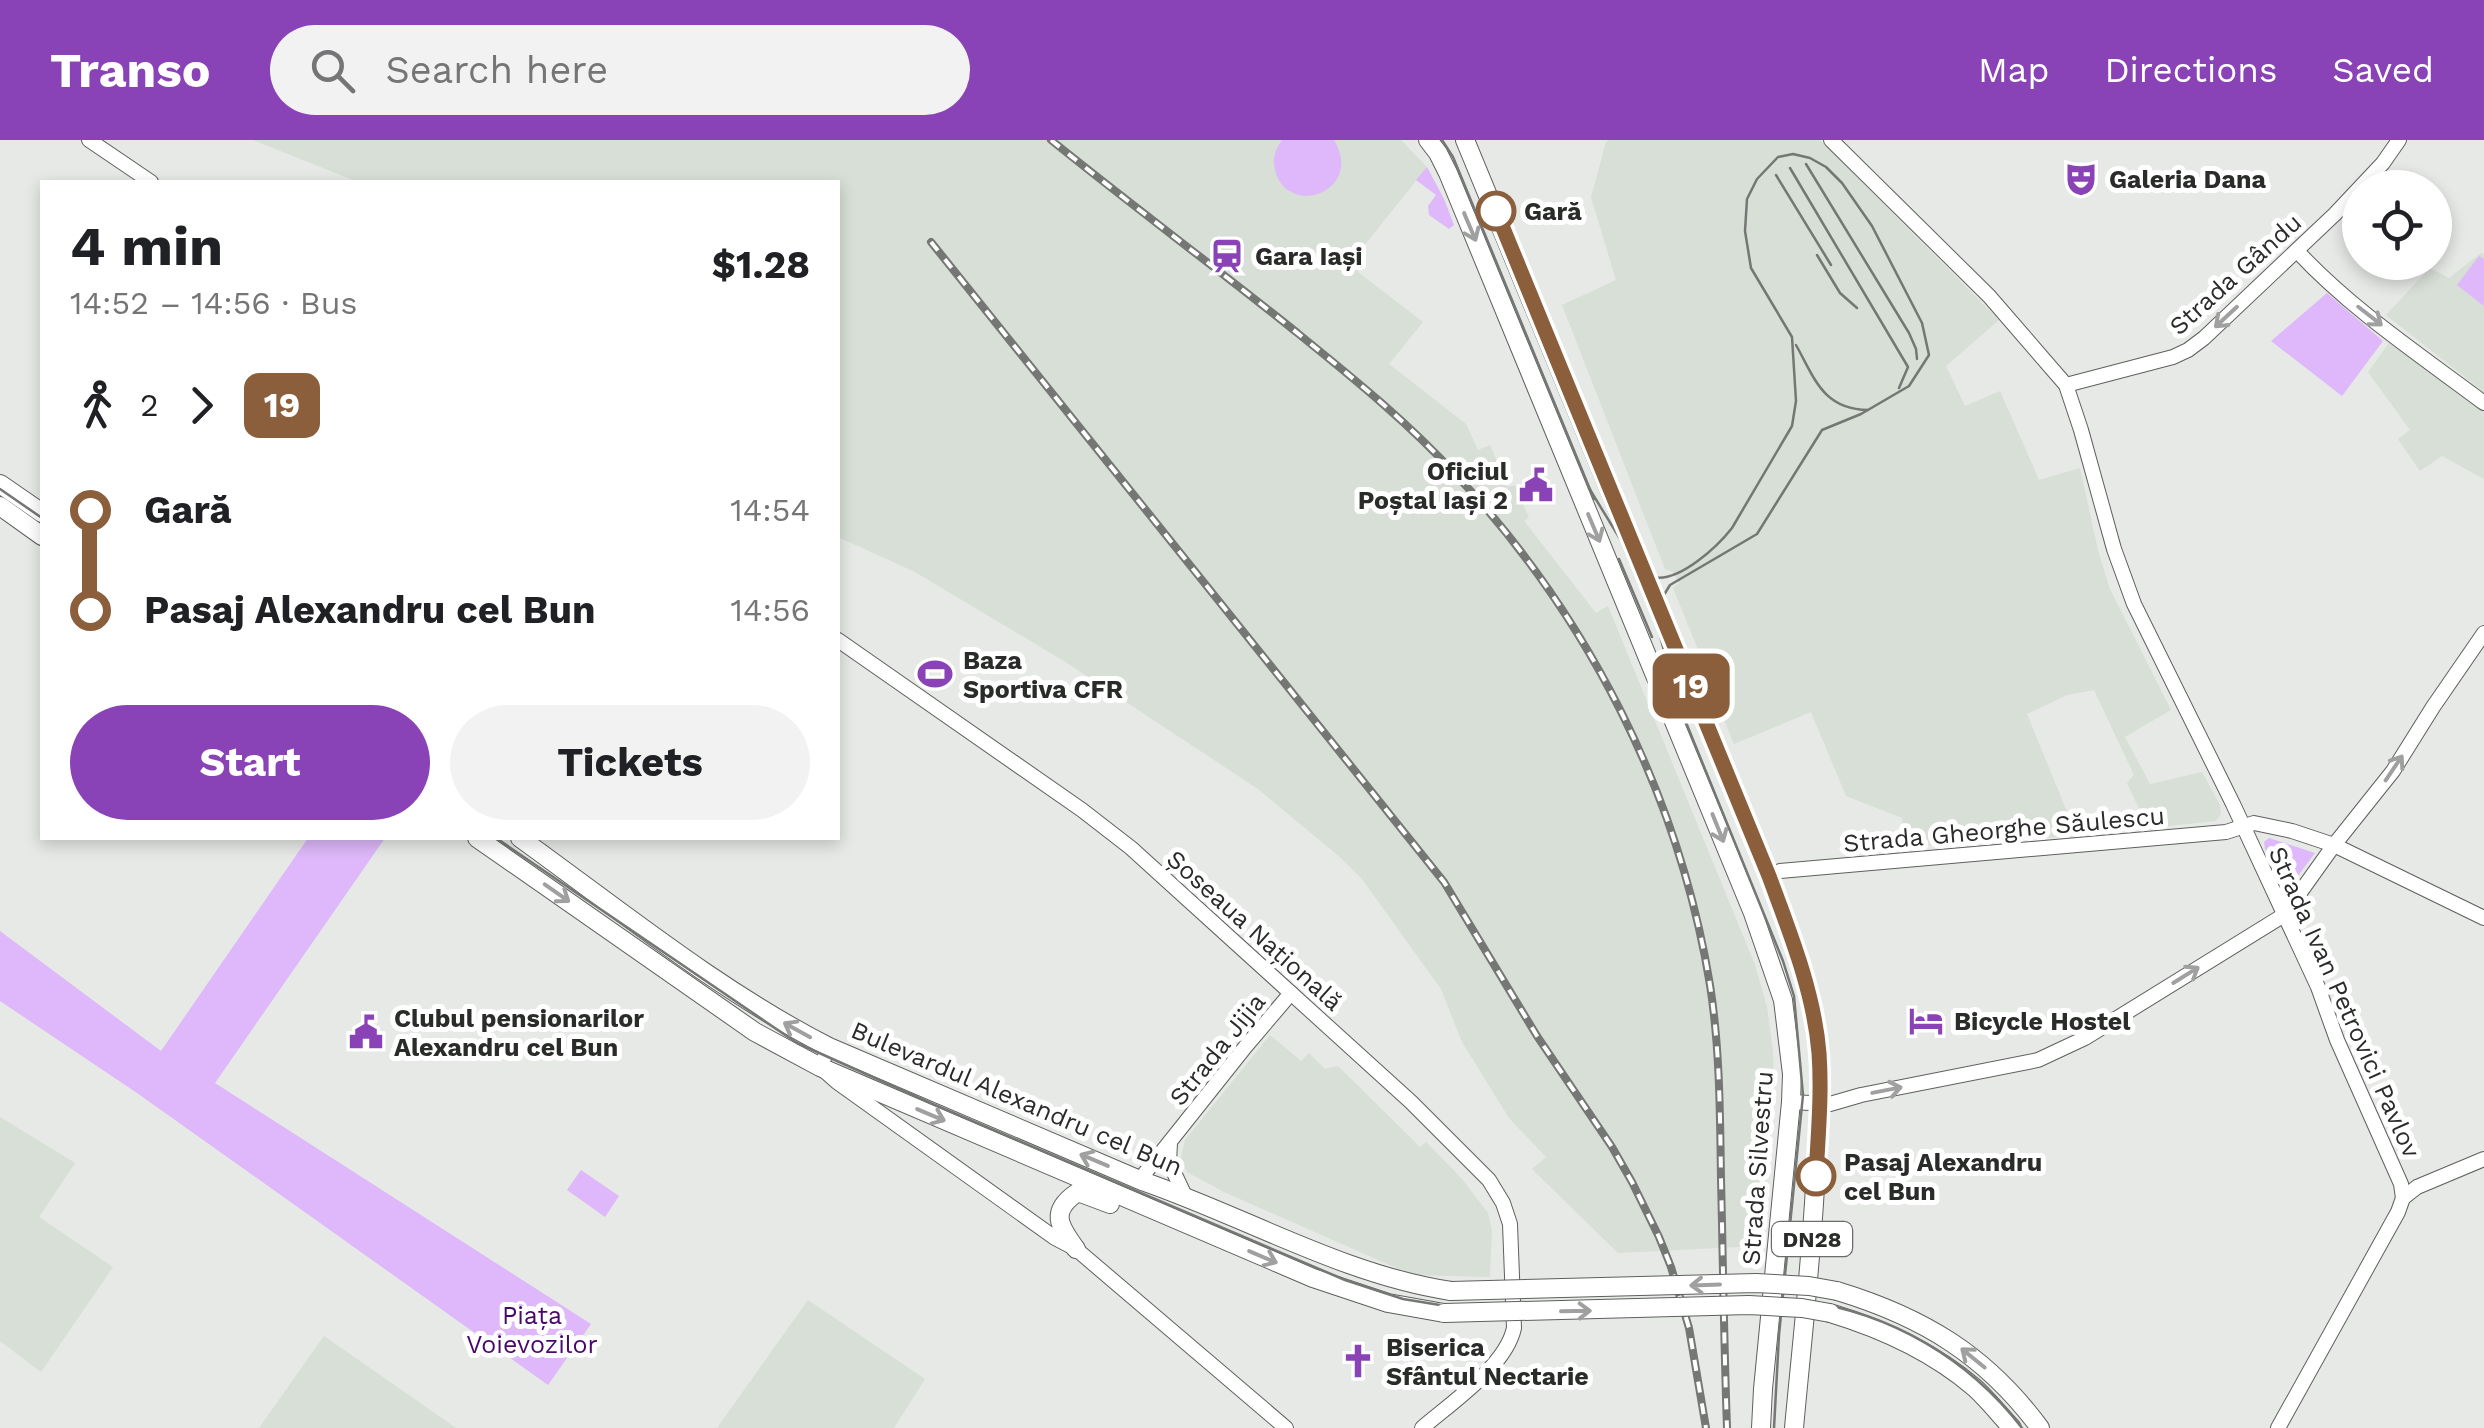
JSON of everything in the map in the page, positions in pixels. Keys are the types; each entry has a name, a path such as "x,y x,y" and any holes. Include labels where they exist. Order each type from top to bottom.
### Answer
{"main road":[{"name":"Strada Silvestru","path":"1428,140 1454,187 1753,913 1782,1000 1792,1102 1761,1428"},
{"name":"DN28","path":"1465,140 1769,876 1800,960 1811,1003 1819,1051 1820,1104 1794,1428"},
{"path":"0,484 40,512"},
{"path":"0,506 40,535"},
{"name":"Bulevardul Alexandru cel Bun","path":"480,840 756,1032 820,1068 1173,1219"},
{"name":"Bulevardul Alexandru cel Bun","path":"523,840 790,1027 1142,1181 1371,1273 1451,1291 1756,1283 1837,1291 1905,1315 1938,1332 1966,1351 2020,1402 2040,1428"},
{"path":"1076,1249 1061,1230 1058,1216 1066,1200 1078,1192 1152,1220 1173,1219 1313,1278 1388,1303 1444,1314 1749,1305 1830,1313 1879,1330 1932,1356 1975,1388 2012,1428"}],"street":[{"path":"89,140 148,180"},
{"path":"1831,140 1988,296 2066,385"},
{"name":"Strada Gându","path":"2066,385 2188,350 2297,251 2383,164 2399,140"},
{"path":"2297,251 2350,301 2484,403"},
{"name":"Strada Ivan Petrovici Pavlov","path":"2066,385 2134,604 2318,987 2337,1040 2401,1184 2402,1198"},
{"path":"1792,1102 1820,1104 2038,1060 2062,1050 2284,915 2392,771 2484,633"},
{"name":"Șoseaua Națională","path":"840,641 1131,848 1411,1102 1489,1180 1510,1224 1512,1340 1488,1370 1422,1428"},
{"name":"Strada Gheorghe Săulescu","path":"1769,876 1798,870 2226,832 2254,823 2334,845 2484,918"},
{"name":"Strada Jijia","path":"1142,1181 1291,994"},
{"name":"Bulevardul Alexandru cel Bun","path":"830,1047 820,1068 1054,1238 1076,1249 1286,1428"},
{"path":"1170,1143 1170,1162 1185,1196"},
{"path":"2278,1428 2402,1198 2417,1187 2484,1159"}],"shaded area":[{"path":"253,140 1401,140 1427,167 1356,259 1358,272 1423,322 1389,364 1466,424 1478,450 1490,445 1508,487 1515,485 1529,518 1524,521 1596,613 1608,606 1755,965 1767,1007 1774,1085 1758,1246 1618,1253 1532,1169 1546,1157 1509,1118 1462,1042 1441,989 1362,879 1341,858 1258,789 1064,661 915,572 840,538 840,180 353,180"},
{"path":"1609,140 1820,140 1999,320 1946,366 1965,406 2000,391 2039,480 2080,468 2109,587 2171,710 2125,737 2150,784 2202,772 2220,805 2221,814 2216,821 2148,828 2127,783 2134,775 2094,690 2067,695 2027,714 2077,836 1904,847 1902,818 1846,796 1811,712 1734,744 1673,588 1679,583 1673,572 1665,569 1562,305 1616,280 1591,197"},
{"path":"2481,253 2484,255 2484,392 2386,315 2419,280 2452,280 2452,276"},
{"path":"2389,343 2484,410 2484,479 2442,456 2420,471 2398,439 2410,430 2368,372"},
{"path":"1270,1035 1301,1061 1309,1053 1325,1069 1338,1066 1420,1147 1426,1142 1462,1179 1488,1213 1492,1230 1490,1277 1412,1275 1187,1172 1181,1157 1185,1140"},
{"path":"0,1117 75,1163 39,1217 113,1267 41,1372 0,1341"},
{"path":"808,1300 925,1379 894,1428 717,1428"},
{"path":"324,1336 456,1428 259,1428"}],"green space":[{"path":"1282,140 1334,140 1341,158 1340,174 1332,185 1307,196 1282,185 1274,162"},
{"path":"1427,167 1454,225 1449,229 1429,215 1428,206 1436,195 1416,180"},
{"path":"2479,256 2484,259 2484,306 2457,285"},
{"path":"2327,293 2383,341 2342,396 2271,341"},
{"path":"2269,838 2315,853 2286,888 2265,849 2264,842"},
{"name":"Piața Voievozilor","path":"307,840 384,840 215,1083 591,1324 548,1385 137,1093 0,1001 0,931 161,1051"},
{"path":"581,1170 619,1196 605,1217 567,1190"}],"tram line":[{"path":"1442,140 1453,157 1594,499"},
{"path":"1589,488 1639,570 1651,577 1686,569 1732,528 1792,426 1796,401 1792,337 1751,268 1745,231 1747,199 1757,179 1778,157 1793,154 1826,167 1872,226 1922,323 1929,355 1909,386 1861,414 1822,430 1757,534 1670,585 1659,603 1656,621 1677,699"},
{"path":"1806,164 1909,333 1917,359"},
{"path":"1790,168 1908,367 1899,388"},
{"path":"1776,175 1831,265"},
{"path":"1817,255 1840,293 1857,308"},
{"path":"1796,345 1830,398 1868,410"},
{"path":"0,489 40,517"},
{"path":"1619,559 1652,637"},
{"path":"1672,688 1794,996 1803,1095 1779,1335 1774,1428"},
{"path":"499,840 797,1043 1345,1280 1403,1299 1446,1306 1750,1298 1836,1307 1867,1316 1926,1343 1978,1381 2022,1428"}],"railway":[{"path":"1051,140 1334,362 1439,456 1548,589 1622,713 1676,845 1696,914 1710,985 1719,1082 1727,1428"},
{"path":"931,242 1444,882 1537,1036 1612,1147 1659,1237 1689,1328 1706,1428"}],"bus line":[{"name":"19","path":"1496,211 1800,960 1819,1051 1816,1176"}],"place":[{"name":"Galeria Dana","path":"2081,179"},
{"name":"Gară","path":"1496,211"},
{"name":"Gara Iași","path":"1227,256"},
{"name":"Oficiul Poștal Iași 2","path":"1536,485"},
{"name":"Baza Sportiva CFR","path":"935,674"},
{"name":"Bicycle Hostel","path":"1926,1021"},
{"name":"Clubul pensionarilor Alexandru cel Bun","path":"366,1032"},
{"name":"Pasaj Alexandru cel Bun","path":"1816,1176"},
{"name":"Biserica Sfântul Nectarie","path":"1358,1361"}]}
